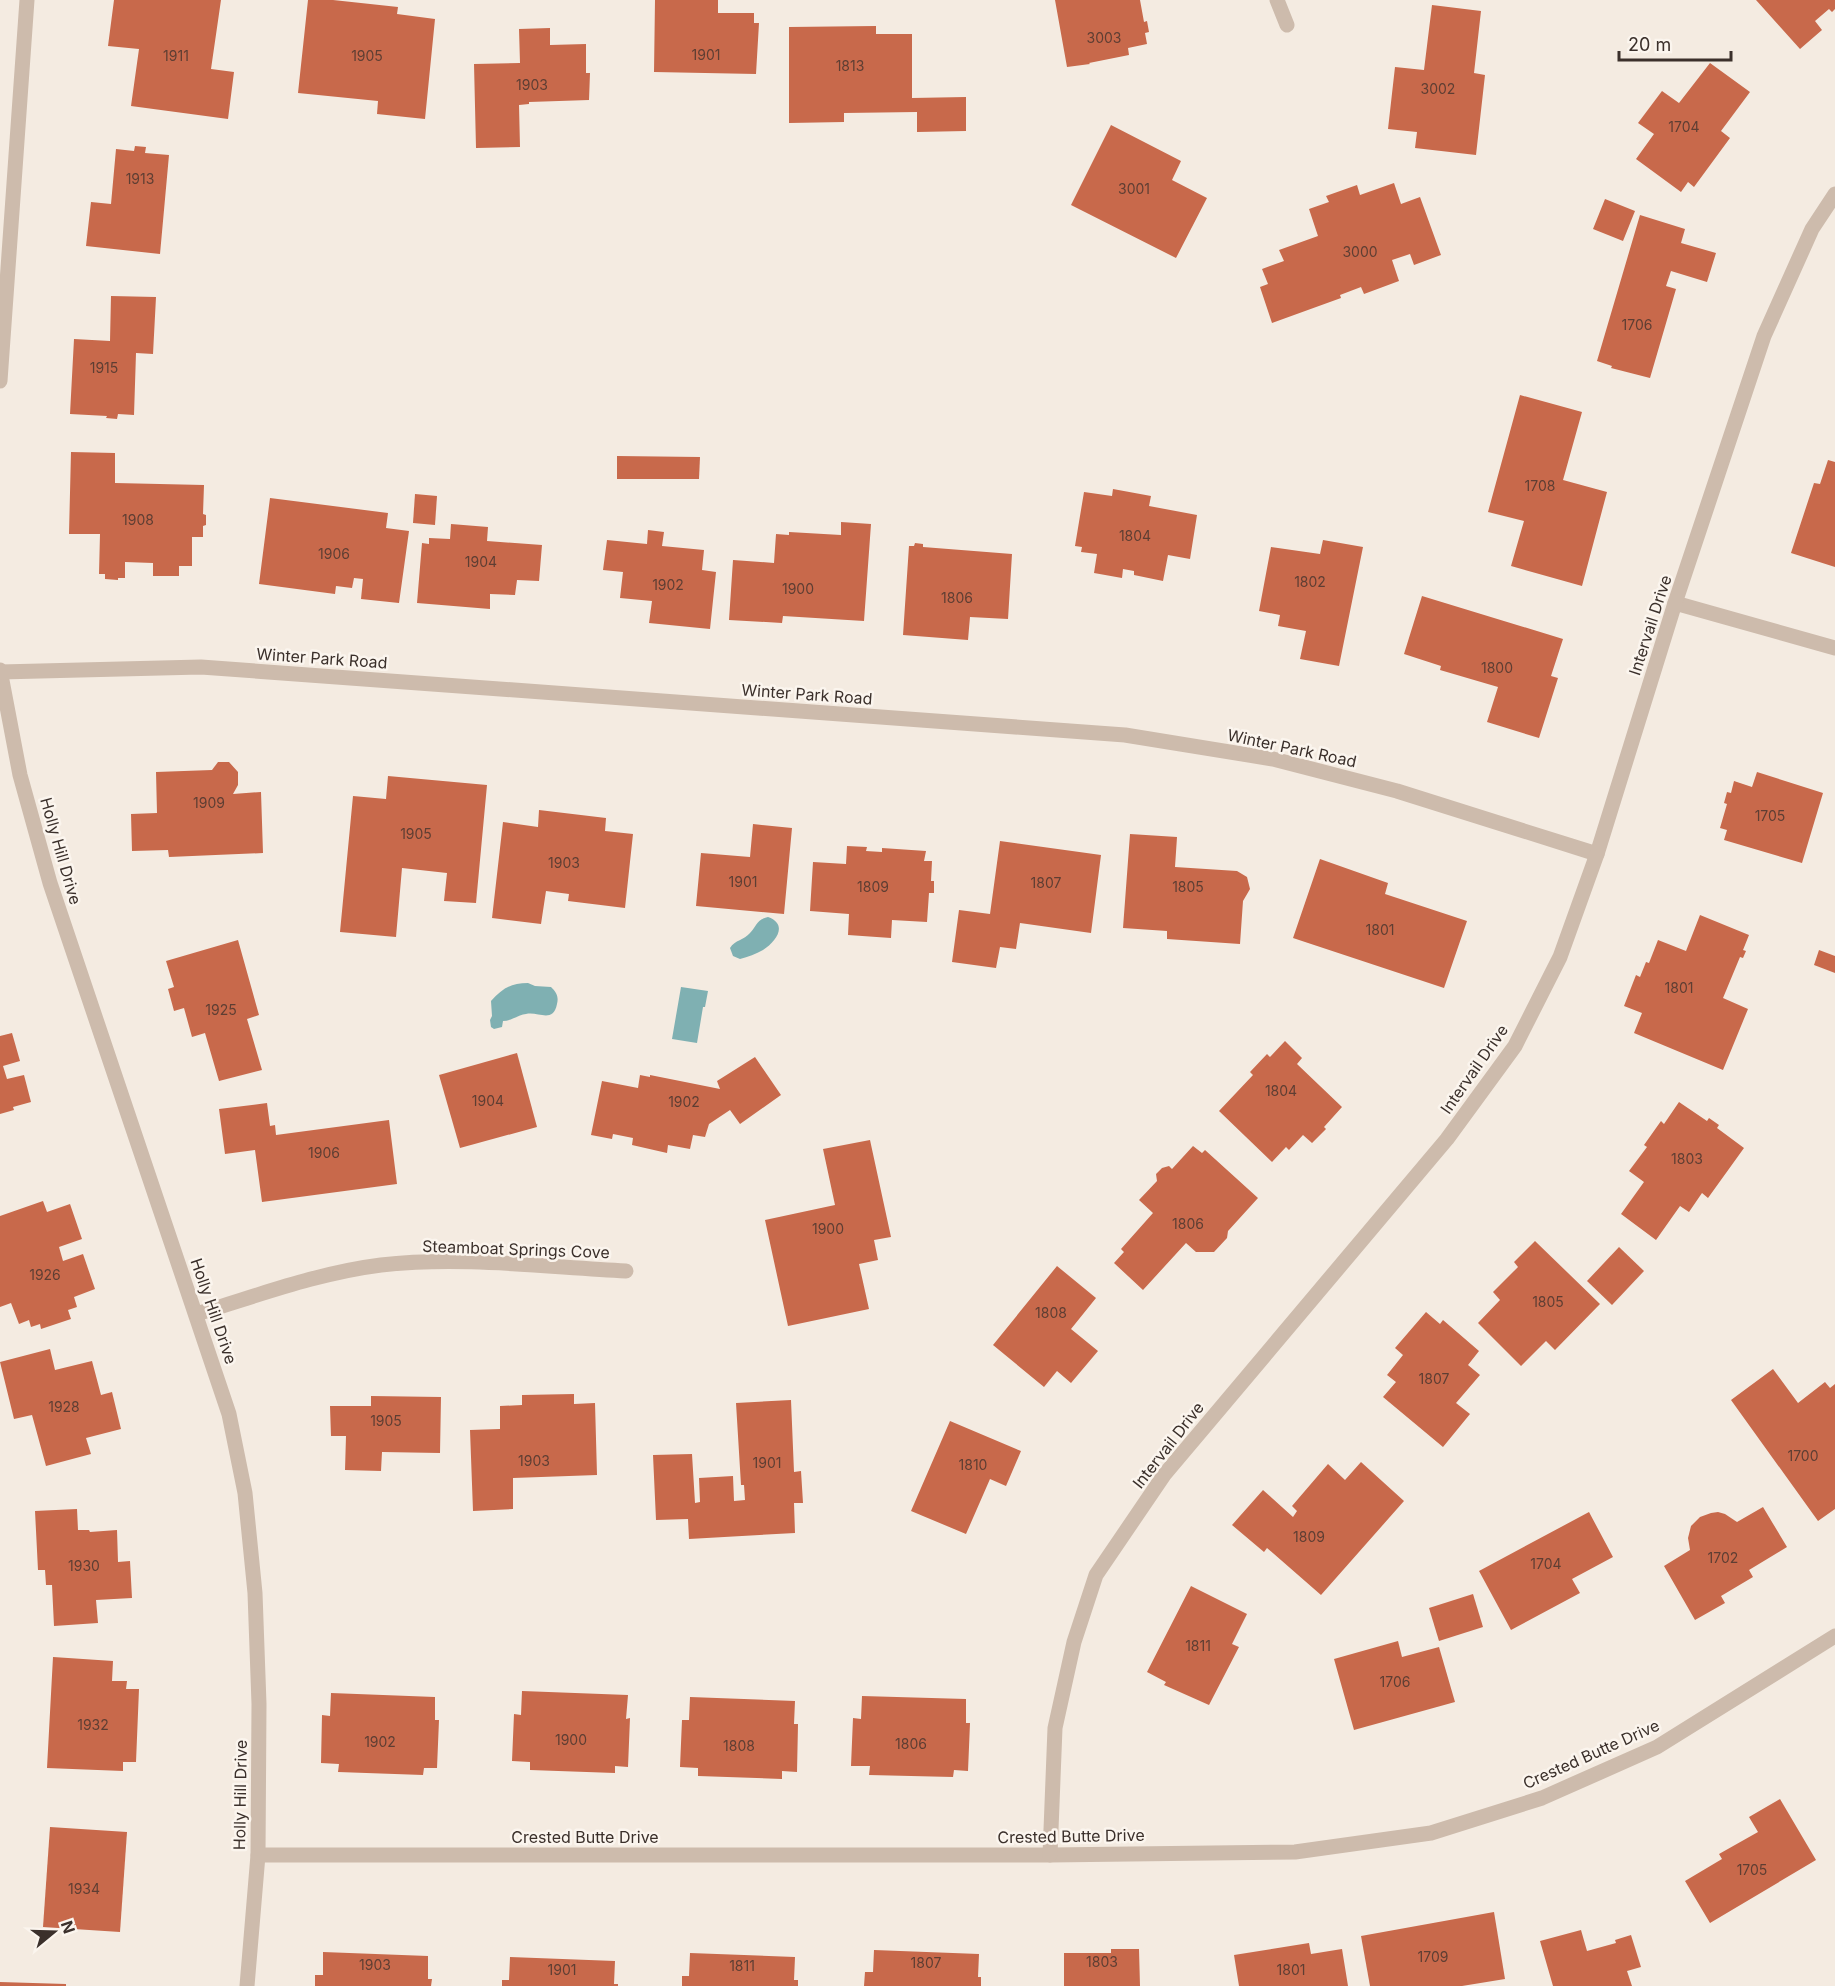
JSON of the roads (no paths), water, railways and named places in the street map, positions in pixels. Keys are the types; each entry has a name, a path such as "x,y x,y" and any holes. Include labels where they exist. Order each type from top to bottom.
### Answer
{"street":[{"path":"0,381 27,0"},
{"path":"1277,0 1287,25"},
{"name":"Intervail Drive","path":"1050,1855 1056,1728 1074,1642 1096,1575 1164,1475 1447,1139 1515,1046 1560,957 1597,854 1675,603 1764,336 1812,229 1835,194"},
{"path":"1675,603 1835,648"},
{"name":"Winter Park Road","path":"0,671 201,668 1125,735 1273,759 1397,791 1597,854"},
{"name":"Holly Hill Drive","path":"0,671 20,776 50,883 229,1414 245,1493 255,1593 259,1704 258,1855 247,1986"},
{"name":"Steamboat Springs Cove","path":"196,1314 297,1282 380,1265 451,1262 626,1271"},
{"name":"Crested Butte Drive","path":"258,1855 1050,1855 1295,1852 1431,1833 1542,1798 1657,1747 1835,1636"}],"water":[{"path":"768,917 778,924 779,928 772,942 763,950 749,956 740,959 733,956 730,948 732,945 748,935 759,922"},
{"path":"528,983 551,987 558,1001 552,1014 523,1015 503,1021 502,1027 494,1029 491,1027 491,1001 507,988 516,984"},
{"path":"681,987 708,991 697,1043 672,1039"}]}
